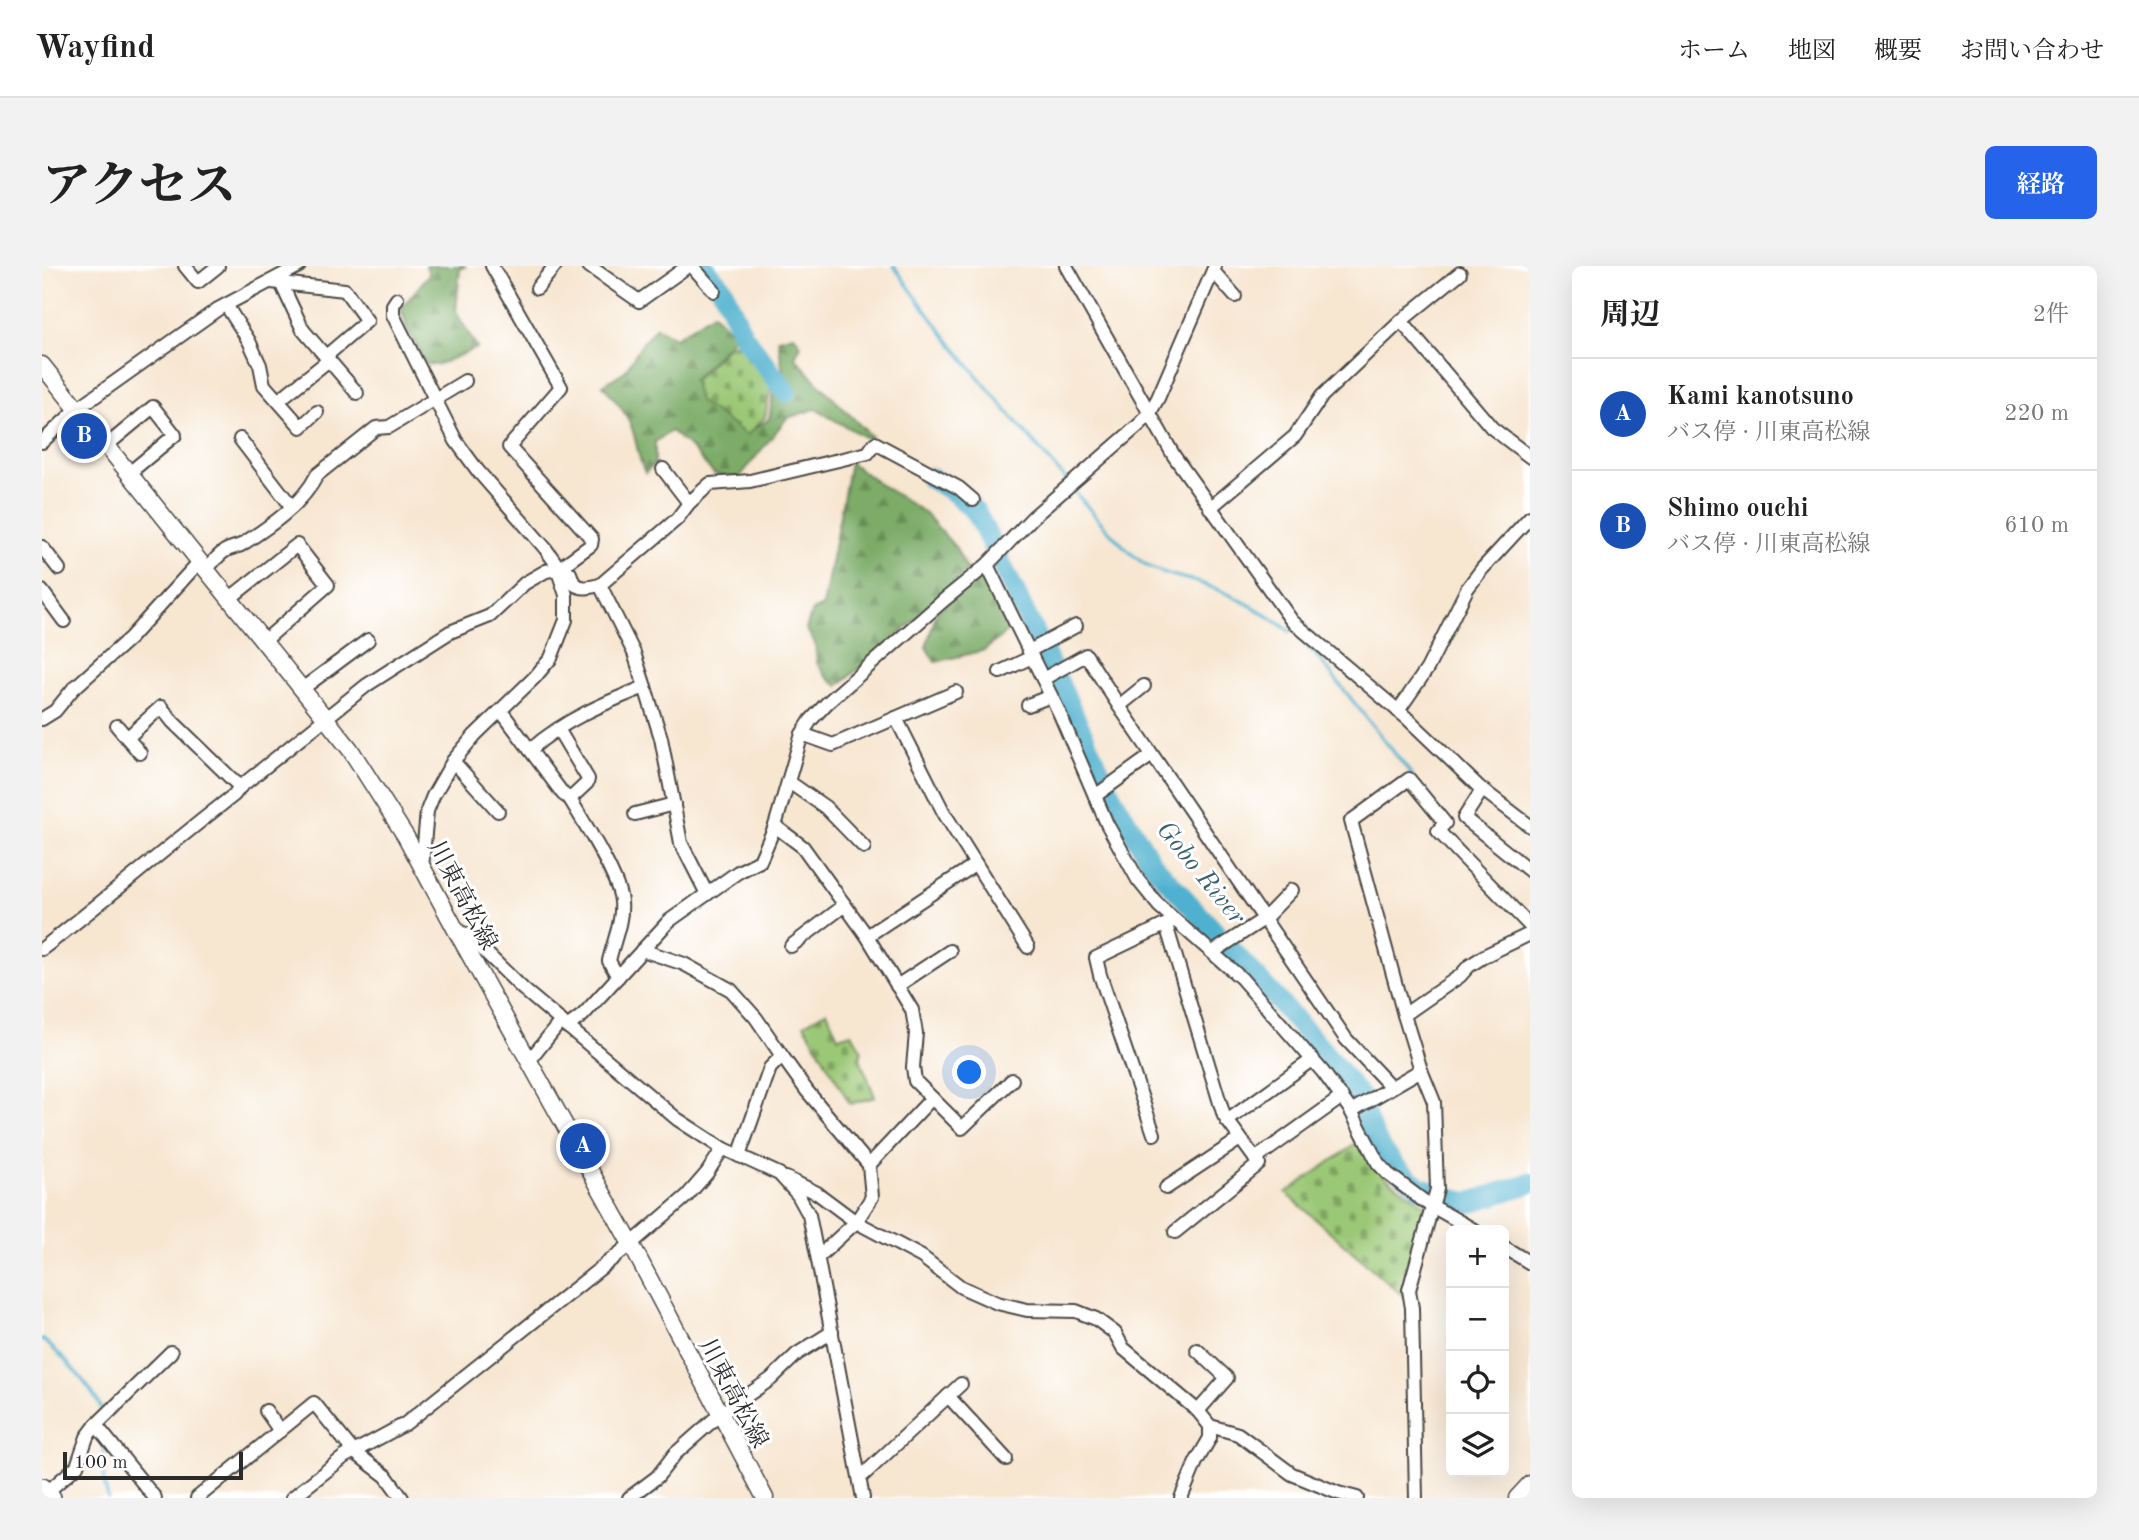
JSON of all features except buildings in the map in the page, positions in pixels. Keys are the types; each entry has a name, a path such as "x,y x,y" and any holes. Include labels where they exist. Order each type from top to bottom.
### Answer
{"main road":[{"name":"川東高松線","path":"42,365 350,749 378,791 631,1244 765,1498"},
{"path":"1517,1498 1530,1484"}],"street":[{"path":"185,266 198,282 218,266"},
{"path":"42,442 77,409 226,305 299,266"},
{"path":"42,948 99,905 172,842 234,795 240,787 367,685 450,632 490,616 525,583 546,571 560,567 592,545 592,539 509,447 561,387 492,266"},
{"path":"537,288 555,266"},
{"path":"589,266 639,301 690,266 714,292"},
{"path":"1066,266 1174,456 1292,621 1398,711 1482,790 1530,826"},
{"path":"1210,508 1296,436 1322,396 1461,268"},
{"path":"529,1061 564,1024 583,1015 669,921 738,872 761,861 775,826 802,734 827,703 992,560 1033,517 1149,414 1214,269 1235,296"},
{"path":"279,276 345,290 367,321 279,400"},
{"path":"279,276 303,330 358,393"},
{"path":"397,299 393,305 393,315 456,441 478,471 560,567 570,573 574,584 578,586 584,588 600,585 677,519 689,503 710,484 750,481 868,453 875,443 959,488 973,500"},
{"path":"226,305 249,341 260,365 264,386 301,427 317,412"},
{"path":"1401,321 1492,428 1530,457"},
{"path":"42,719 55,711 73,689 130,638 202,566 263,530 292,506 317,475 376,428 389,428 465,381"},
{"path":"106,446 153,407 175,435 128,474"},
{"path":"240,439 292,506"},
{"path":"663,469 689,503"},
{"path":"1398,711 1427,669 1467,589 1530,517"},
{"path":"229,599 297,545 328,586 263,642"},
{"path":"42,547 59,569"},
{"path":"992,560 1050,675 1051,696 1103,790 1107,824 1138,880 1170,922 1224,1116 1259,1164 1175,1232"},
{"path":"422,867 427,811 453,761 551,658 566,620 566,594 560,567"},
{"path":"600,585 634,653 662,738 681,843 707,894"},
{"path":"42,591 64,621"},
{"path":"1000,672 1076,626"},
{"path":"302,690 368,640"},
{"path":"1050,675 1086,655 1346,1039 1391,1087"},
{"path":"1119,706 1144,686"},
{"path":"530,750 546,735 598,705 645,687"},
{"path":"802,734 833,745 956,692"},
{"path":"1028,705 1051,696"},
{"path":"127,738 161,707 240,787"},
{"path":"500,711 563,794 570,799 612,875 621,899 621,914 610,961 618,977"},
{"path":"897,718 944,813 1028,947"},
{"path":"117,726 139,753"},
{"path":"558,729 588,779 570,799"},
{"path":"1103,790 1152,755"},
{"path":"453,761 498,811"},
{"path":"1416,1498 1412,1308 1409,1290 1435,1198 1434,1102 1404,1015 1351,821 1409,779 1445,823 1438,831 1530,926"},
{"path":"789,782 825,807 864,847"},
{"path":"1482,790 1464,818 1530,871"},
{"path":"635,814 674,804"},
{"path":"775,826 803,847 867,936 912,1010 916,1033 913,1067 915,1081 962,1128 1012,1080"},
{"path":"867,936 976,864"},
{"path":"1221,947 1264,919 1292,890"},
{"path":"791,946 845,905"},
{"path":"1170,922 1221,947 1342,1097 1360,1106 1378,1163 1404,1187 1435,1198 1468,1225"},
{"path":"1154,1134 1096,958 1170,922"},
{"path":"457,932 467,934 523,989 677,1119 723,1149 817,1193 856,1222 922,1257 961,1287 997,1303 1027,1310 1076,1311 1096,1319 1115,1333 1124,1348 1198,1411 1210,1426 1238,1434 1292,1474 1357,1498"},
{"path":"1404,1015 1486,955 1530,934"},
{"path":"642,950 684,964 730,990 756,1018 807,1091 869,1165 872,1197 856,1222 818,1257"},
{"path":"897,986 950,951"},
{"path":"739,1156 770,1068 782,1056"},
{"path":"1227,1121 1313,1059"},
{"path":"1360,1106 1421,1070"},
{"path":"1255,1159 1342,1097"},
{"path":"869,1165 932,1098"},
{"path":"1166,1188 1240,1139"},
{"path":"292,1498 353,1451 405,1424 631,1244 687,1196 723,1149"},
{"path":"779,1174 798,1195 809,1215 863,1498"},
{"path":"1509,1250 1530,1263"},
{"path":"629,1498 657,1477 675,1454 719,1415 771,1378 797,1354 832,1332"},
{"path":"1197,1350 1227,1378 1198,1411"},
{"path":"45,1494 77,1466 88,1437 102,1426 171,1352"},
{"path":"860,1478 961,1384"},
{"path":"948,1396 1006,1460"},
{"path":"197,1498 314,1403 353,1451 386,1476 402,1498"},
{"path":"266,1411 281,1431"},
{"path":"102,1426 155,1498"},
{"path":"1181,1498 1196,1462 1210,1438 1210,1426"}],"green space":[{"path":"426,266 466,266 460,269 456,312 477,348 437,365 426,364 408,330 401,309 429,274"},
{"path":"713,313 736,336 693,380 702,400 747,433 769,419 773,394 784,378 778,339 794,335 801,345 795,357 871,436 868,439 815,409 787,418 739,478 714,474 692,449 671,431 655,442 655,463 645,473 630,423 603,385 625,371 656,327 675,338"},
{"path":"741,339 777,384 769,395 765,417 747,435 699,401 694,381 725,349"},
{"path":"850,462 925,513 956,548 967,570 917,619 838,686 826,676 817,663 815,643 806,629 812,611 823,606"},
{"path":"980,578 992,581 1010,629 985,650 935,662 926,647 937,611"},
{"path":"827,1011 838,1037 852,1033 862,1051 860,1058 875,1097 850,1104 804,1024"},
{"path":"1360,1141 1384,1176 1425,1205 1427,1214 1404,1297 1286,1193"}],"waterway":[{"name":"Gobo River","path":"703,266 722,288 743,335 786,392"},
{"path":"894,266 955,349 1066,480"},
{"name":"Gobo River","path":"930,478 953,491 976,512 1110,793 1151,862 1317,1044 1360,1097 1369,1126 1380,1147 1397,1168 1420,1187 1469,1203 1530,1183"},
{"path":"1072,489 1119,541 1148,566 1224,592 1259,610 1291,632"},
{"path":"1300,639 1317,656 1412,775"},
{"path":"42,1339 85,1383 102,1412"},
{"path":"104,1441 104,1483 108,1498"}],"place":[{"name":"Shimo ouchi","path":"84,436"},
{"name":"Kami kanotsuno","path":"583,1146"}]}
